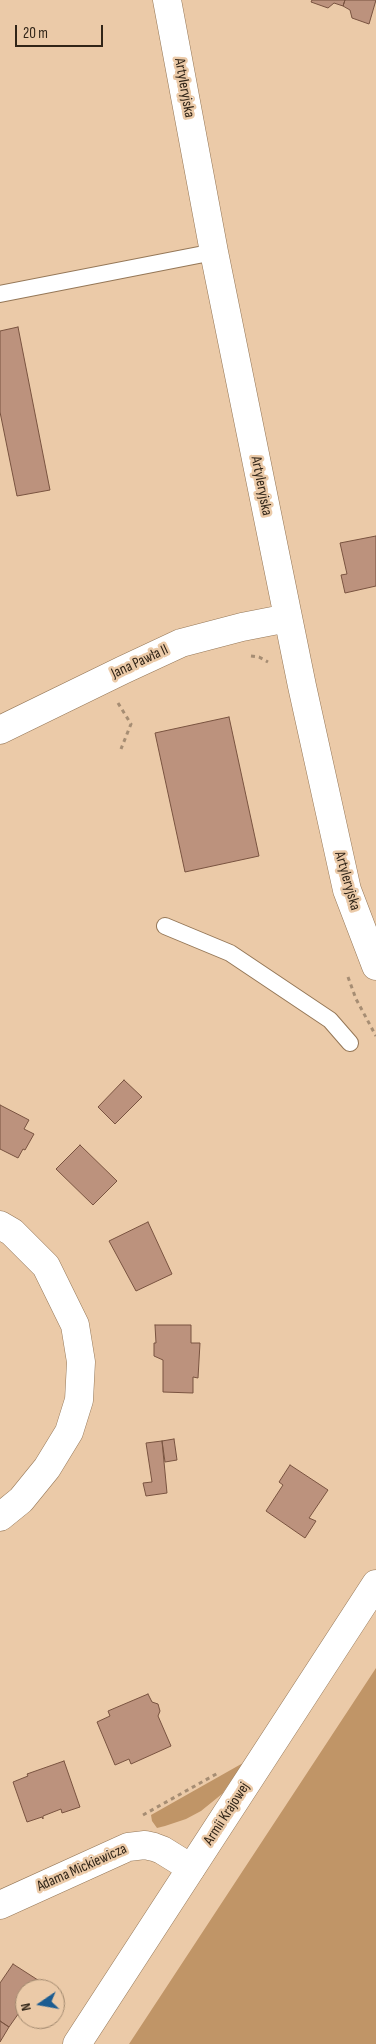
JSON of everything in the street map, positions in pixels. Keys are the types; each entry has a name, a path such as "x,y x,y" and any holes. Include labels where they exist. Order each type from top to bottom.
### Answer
{"street":[{"name":"Artyleryjska","path":"168,0 214,252 288,618 347,890 376,966"},
{"name":"Jana Pawła II","path":"0,730 182,643 242,627 288,618"},
{"path":"0,1225 12,1232 46,1266 76,1325 81,1362 80,1400 69,1432 42,1475 21,1500 0,1517"},
{"name":"Armii Krajowej","path":"77,2044 376,1584"},
{"name":"Adama Mickiewicza","path":"0,1905 128,1847 145,1845 154,1847 191,1868"}],"lane":[{"path":"0,294 214,252"},
{"path":"165,926 230,953 330,1020 350,1043"}],"path":[{"path":"118,703 131,724 121,749"},
{"path":"139,1818 224,1770"}],"shaded area":[{"path":"376,1668 376,2044 129,2044"},
{"path":"243,1763 222,1794 201,1811 186,1819 157,1828 152,1821 151,1815"}],"building":[{"path":"312,0 345,0 343,6 334,3 328,8 311,2"},
{"path":"345,0 376,0 369,24 352,18 350,10 343,6"},
{"path":"18,327 50,490 17,496 0,412 0,331"},
{"path":"376,536 376,586 345,593 341,575 347,574 340,543"},
{"path":"229,717 259,856 185,872 155,733"},
{"path":"124,1080 142,1097 115,1124 98,1107"},
{"path":"0,1105 29,1120 24,1129 34,1134 18,1158 0,1149"},
{"path":"80,1145 117,1181 93,1205 56,1169"},
{"path":"148,1222 172,1274 136,1291 109,1241"},
{"path":"155,1325 191,1325 191,1343 200,1343 198,1378 193,1377 193,1393 163,1392 163,1360 154,1356 154,1343 156,1343"},
{"path":"174,1439 177,1460 165,1462 162,1441"},
{"path":"162,1441 167,1493 146,1496 143,1483 152,1482 146,1443"},
{"path":"290,1465 328,1490 309,1518 316,1521 305,1538 266,1511 283,1485 279,1482"},
{"path":"148,1694 152,1702 158,1704 160,1711 158,1716 171,1746 131,1764 129,1759 115,1765 97,1722 110,1716 108,1711"},
{"path":"64,1761 80,1807 62,1813 61,1809 43,1816 43,1819 42,1817 27,1822 13,1782 28,1776 27,1774"},
{"path":"13,1964 36,1979 15,1979 15,2018 9,2027 0,2021 0,1983"},
{"path":"0,2021 9,2027 0,2042"}]}
